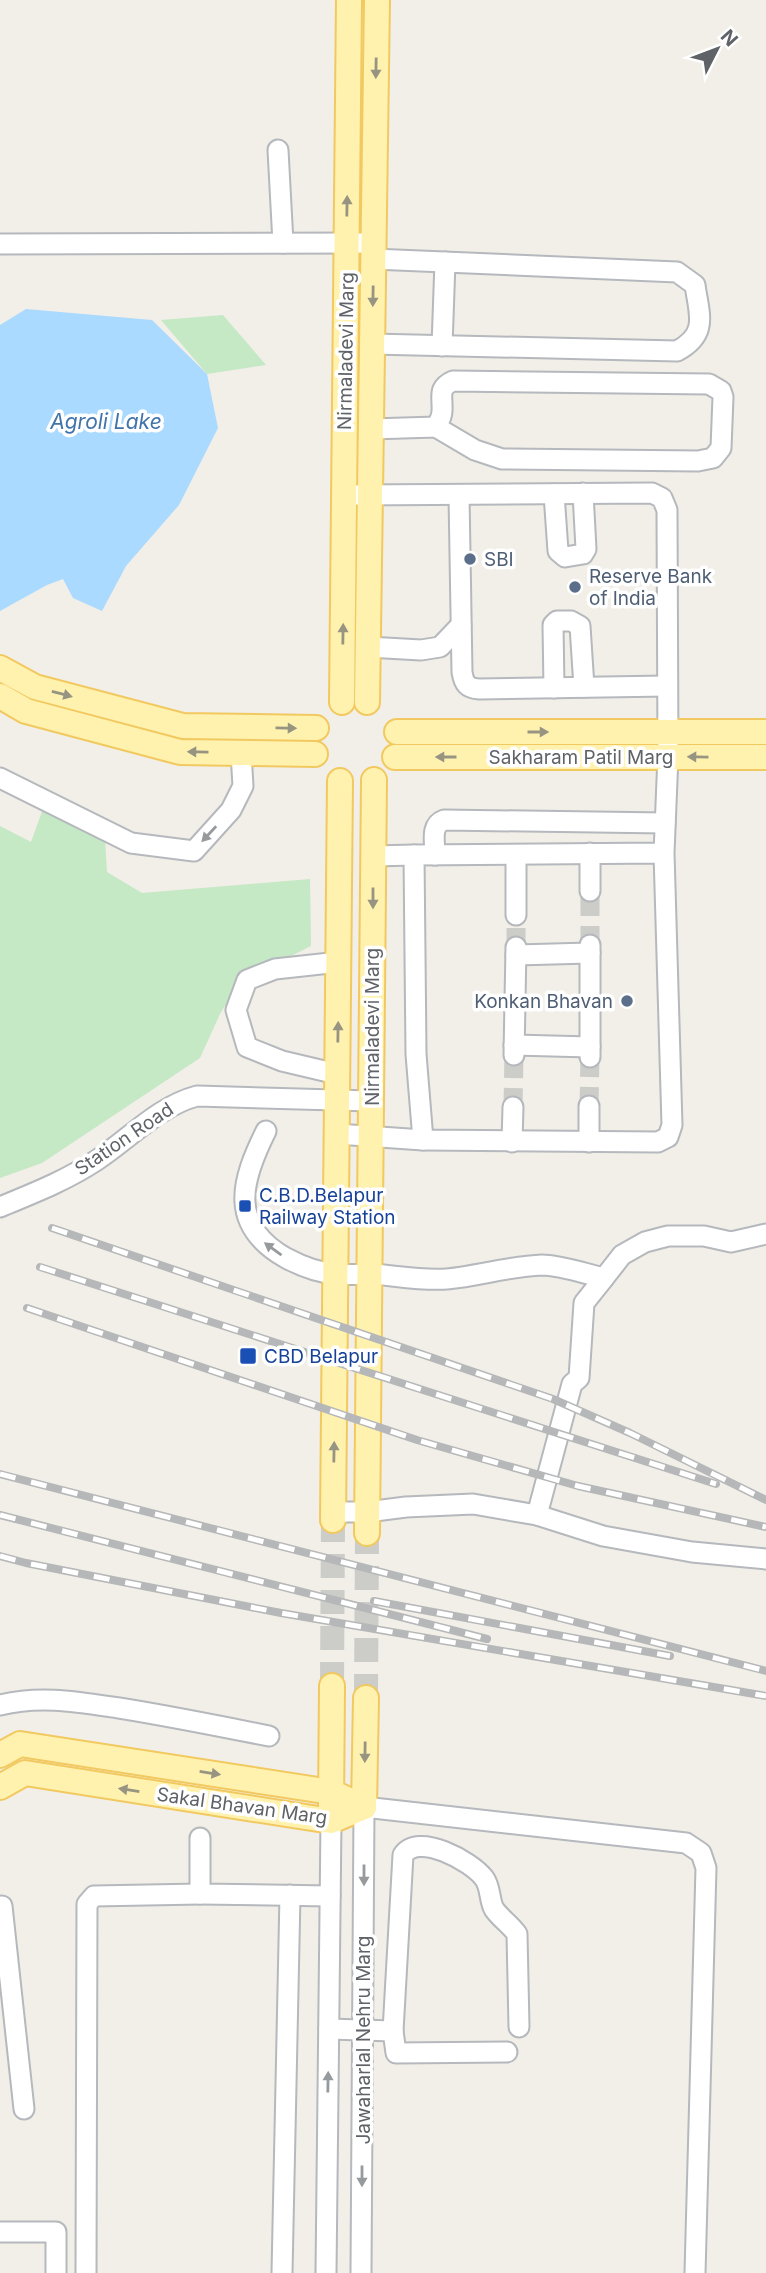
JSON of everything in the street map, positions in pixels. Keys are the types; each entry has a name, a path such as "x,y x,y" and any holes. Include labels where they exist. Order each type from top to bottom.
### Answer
{"main road":[{"name":"Nirmaladevi Marg","path":"342,702 349,0"},
{"name":"Nirmaladevi Marg","path":"367,702 377,0"},
{"path":"0,668 35,687 183,726 316,728"},
{"path":"0,696 26,710 180,752 316,754"},
{"path":"342,702 367,702 386,713 397,732 398,749 391,767 374,780 363,784 340,781 324,770 316,754 316,728 322,717 342,702"},
{"name":"Sakharam Patil Marg","path":"397,732 667,744 766,757"},
{"name":"Sakharam Patil Marg","path":"396,757 667,744 766,732"},
{"name":"Nirmaladevi Marg","path":"367,1523 374,780"},
{"name":"Nirmaladevi Marg","path":"333,1516 340,781"},
{"path":"331,1821 332,1686"},
{"path":"364,1807 366,1698"},
{"name":"Sakal Bhavan Marg","path":"0,1755 20,1744 331,1792 364,1807"},
{"name":"Sakal Bhavan Marg","path":"0,1787 25,1773 331,1821 364,1807"}],"street":[{"path":"278,150 283,243"},
{"path":"0,244 347,243 373,251 445,262 677,272 695,285 700,326 695,339 677,351 372,344"},
{"path":"442,346 445,262"},
{"path":"371,429 436,428 475,450 502,459 705,461 713,458 721,448 723,397 721,391 709,384 453,381 445,384 441,391 442,412 436,428"},
{"path":"554,494 558,551 565,557 583,554 586,550 583,493"},
{"path":"337,1134 423,1140 658,1142 668,1137 672,1125 664,853 667,510 662,498 652,493 344,495"},
{"path":"459,495 464,683 470,688 667,686"},
{"path":"554,688 553,625 556,621 571,621 580,626 584,687"},
{"path":"368,647 421,650 440,647 461,625"},
{"path":"0,778 131,843 194,850 231,810 243,786 241,753"},
{"path":"435,855 435,827 438,822 444,820 665,823"},
{"path":"590,853 590,891"},
{"path":"373,856 664,853"},
{"path":"516,855 516,915"},
{"path":"414,856 416,1054 423,1140"},
{"path":"590,949 590,1052 514,1050 516,951 590,949"},
{"path":"337,1074 282,1061 247,1047 236,1010 247,980 275,969 339,962"},
{"name":"Station Road","path":"0,1208 52,1186 97,1160 166,1110 197,1096 371,1101"},
{"path":"589,1106 589,1142"},
{"path":"512,1142 513,1107"},
{"path":"266,1131 247,1174 245,1206 254,1233 271,1250 296,1264 335,1274 445,1279 544,1265 604,1278"},
{"path":"537,1515 572,1384 579,1378 584,1303 622,1255 645,1242 668,1236 704,1236 731,1242 766,1234"},
{"path":"333,1516 367,1523 406,1507 473,1504 537,1515 603,1536 692,1552 766,1559"},
{"path":"0,1704 18,1700 58,1699 269,1736"},
{"path":"364,1807 686,1843 701,1853 706,1868 695,2273"},
{"name":"Jawaharlal Nehru Marg","path":"361,2273 364,1807"},
{"name":"Jawaharlal Nehru Marg","path":"326,2273 331,1821"},
{"path":"200,1838 200,1894"},
{"path":"507,2052 396,2053 393,2031 398,1927 402,1855 406,1849 416,1845 444,1850 484,1877 494,1909 510,1923 517,1934 519,2027"},
{"path":"282,2273 290,1895"},
{"path":"86,2273 87,1904 93,1896 330,1896"},
{"path":"2,1906 7,2015 23,2109"},
{"path":"364,1925 398,1927"},
{"path":"329,2029 393,2031"},
{"path":"0,2232 56,2232 56,2273"}],"green space":[{"path":"223,315 266,365 207,374 161,320"},
{"path":"44,806 104,824 107,872 142,893 310,879 311,946 239,982 220,1014 200,1058 42,1163 0,1178 0,826 31,842"}],"water":[{"name":"Agroli Lake","path":"26,309 152,320 207,374 218,428 179,505 126,566 102,611 73,598 63,579 0,611 0,325"}],"tunnel":[{"path":"590,891 590,945"},
{"path":"516,915 516,947"},
{"path":"513,1107 514,1055"},
{"path":"589,1106 590,1057"},
{"path":"332,1686 333,1520"},
{"path":"366,1698 367,1533"}],"railway":[{"path":"52,1228 553,1399 630,1433 766,1500"},
{"path":"40,1267 716,1484"},
{"path":"27,1308 417,1440 578,1486 766,1527"},
{"path":"0,1474 766,1671"},
{"path":"0,1515 487,1639"},
{"path":"0,1556 281,1613 766,1696"},
{"path":"374,1601 670,1656"}],"place":[{"name":"SBI","path":"470,559"},
{"name":"Reserve Bank of India","path":"575,587"},
{"name":"Konkan Bhavan","path":"627,1001"},
{"name":"C.B.D.Belapur Railway Station","path":"245,1206"},
{"name":"CBD Belapur","path":"248,1356"}]}
